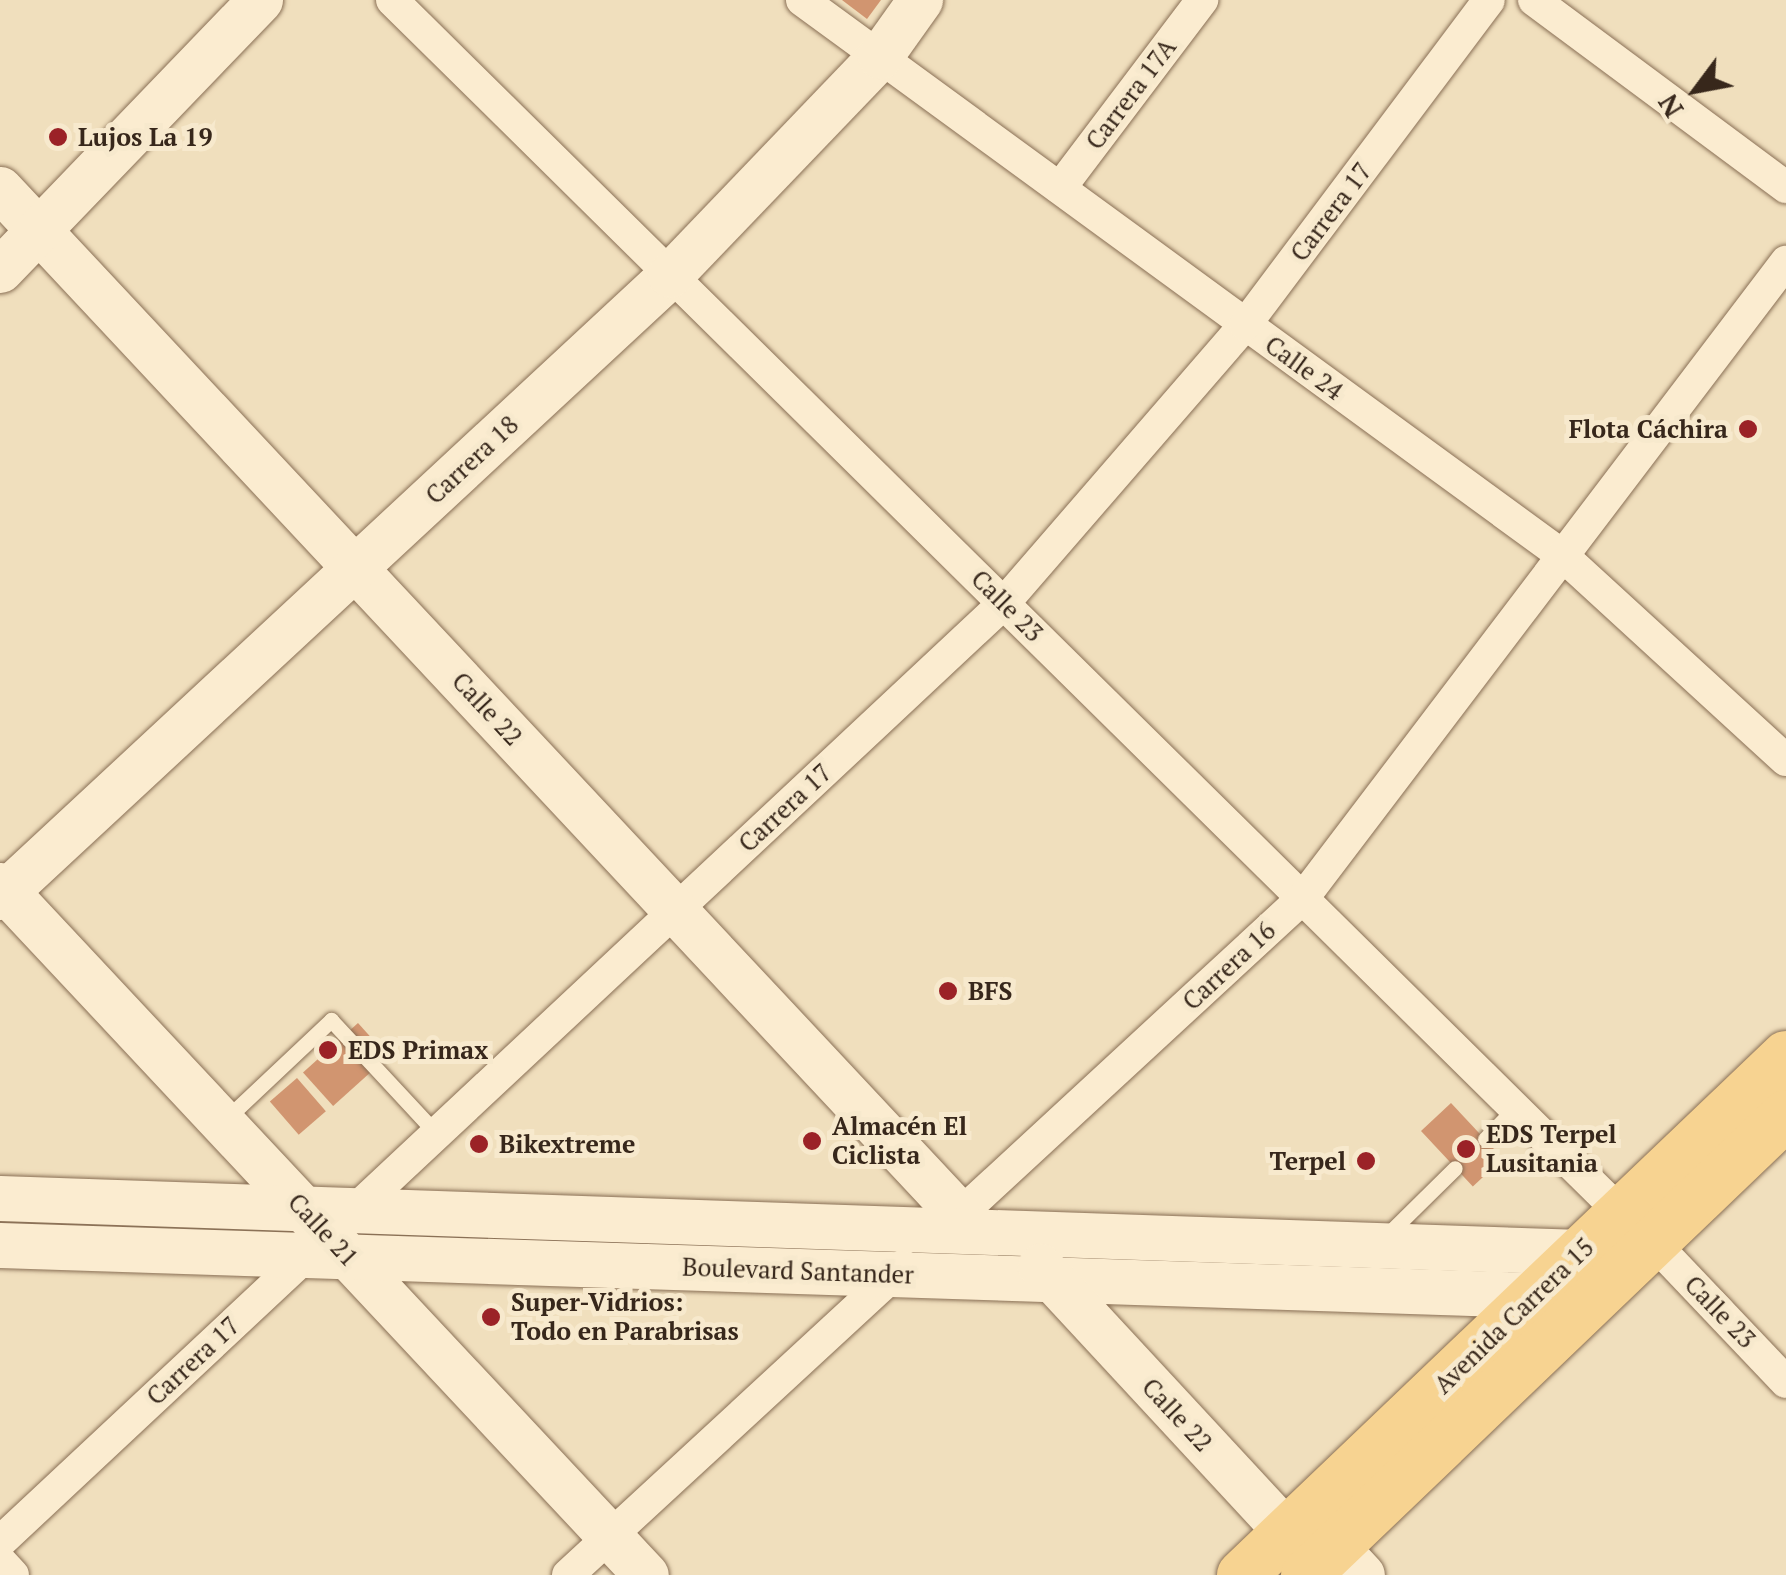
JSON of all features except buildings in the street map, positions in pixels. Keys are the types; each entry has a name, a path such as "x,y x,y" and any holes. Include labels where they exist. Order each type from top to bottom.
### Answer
{"main road":[{"name":"Avenida Carrera 15","path":"1242,1575 1323,1558 1637,1228 1786,1056"},
{"name":"Avenida Carrera 15","path":"1637,1228 1786,1115"},
{"name":"Avenida Carrera 15","path":"1323,1558 1536,1296 1589,1275"}],"street":[{"path":"0,270 260,0"},
{"name":"Calle 23","path":"392,0 1637,1228 1786,1382"},
{"name":"Calle 24","path":"802,0 1564,556 1786,760"},
{"name":"Carrera 18","path":"2,891 670,274 880,56 920,0"},
{"name":"Carrera 17A","path":"1060,188 1202,0"},
{"name":"Carrera 17","path":"0,1542 1004,603 1245,326 1489,0"},
{"path":"1534,0 1786,187"},
{"name":"Calle 22","path":"0,189 971,1226 1053,1280 1323,1558"},
{"name":"Carrera 16","path":"568,1575 894,1274 971,1226 1303,898 1786,262"},
{"name":"Calle 21","path":"2,891 646,1575"},
{"name":"Boulevard Santander","path":"0,1198 328,1233 894,1274 1536,1296"},
{"name":"Boulevard Santander","path":"0,1244 328,1233 971,1226 1378,1244 1589,1275"},
{"path":"0,1561 13,1575"}],"lane":[{"path":"222,1122 331,1020 437,1134"},
{"path":"1485,1139 1515,1108"},
{"path":"1378,1244 1455,1168"}],"place":[{"name":"Lujos La 19","path":"58,137"},
{"name":"Flota Cáchira","path":"1748,429"},
{"name":"BFS","path":"948,991"},
{"name":"EDS Primax","path":"328,1050"},
{"name":"Almacén El Ciclista","path":"812,1141"},
{"name":"Bikextreme","path":"479,1144"},
{"name":"EDS Terpel Lusitania","path":"1466,1149"},
{"name":"Terpel","path":"1366,1161"},
{"name":"Super-Vidrios: Todo en Parabrisas","path":"491,1317"}]}
